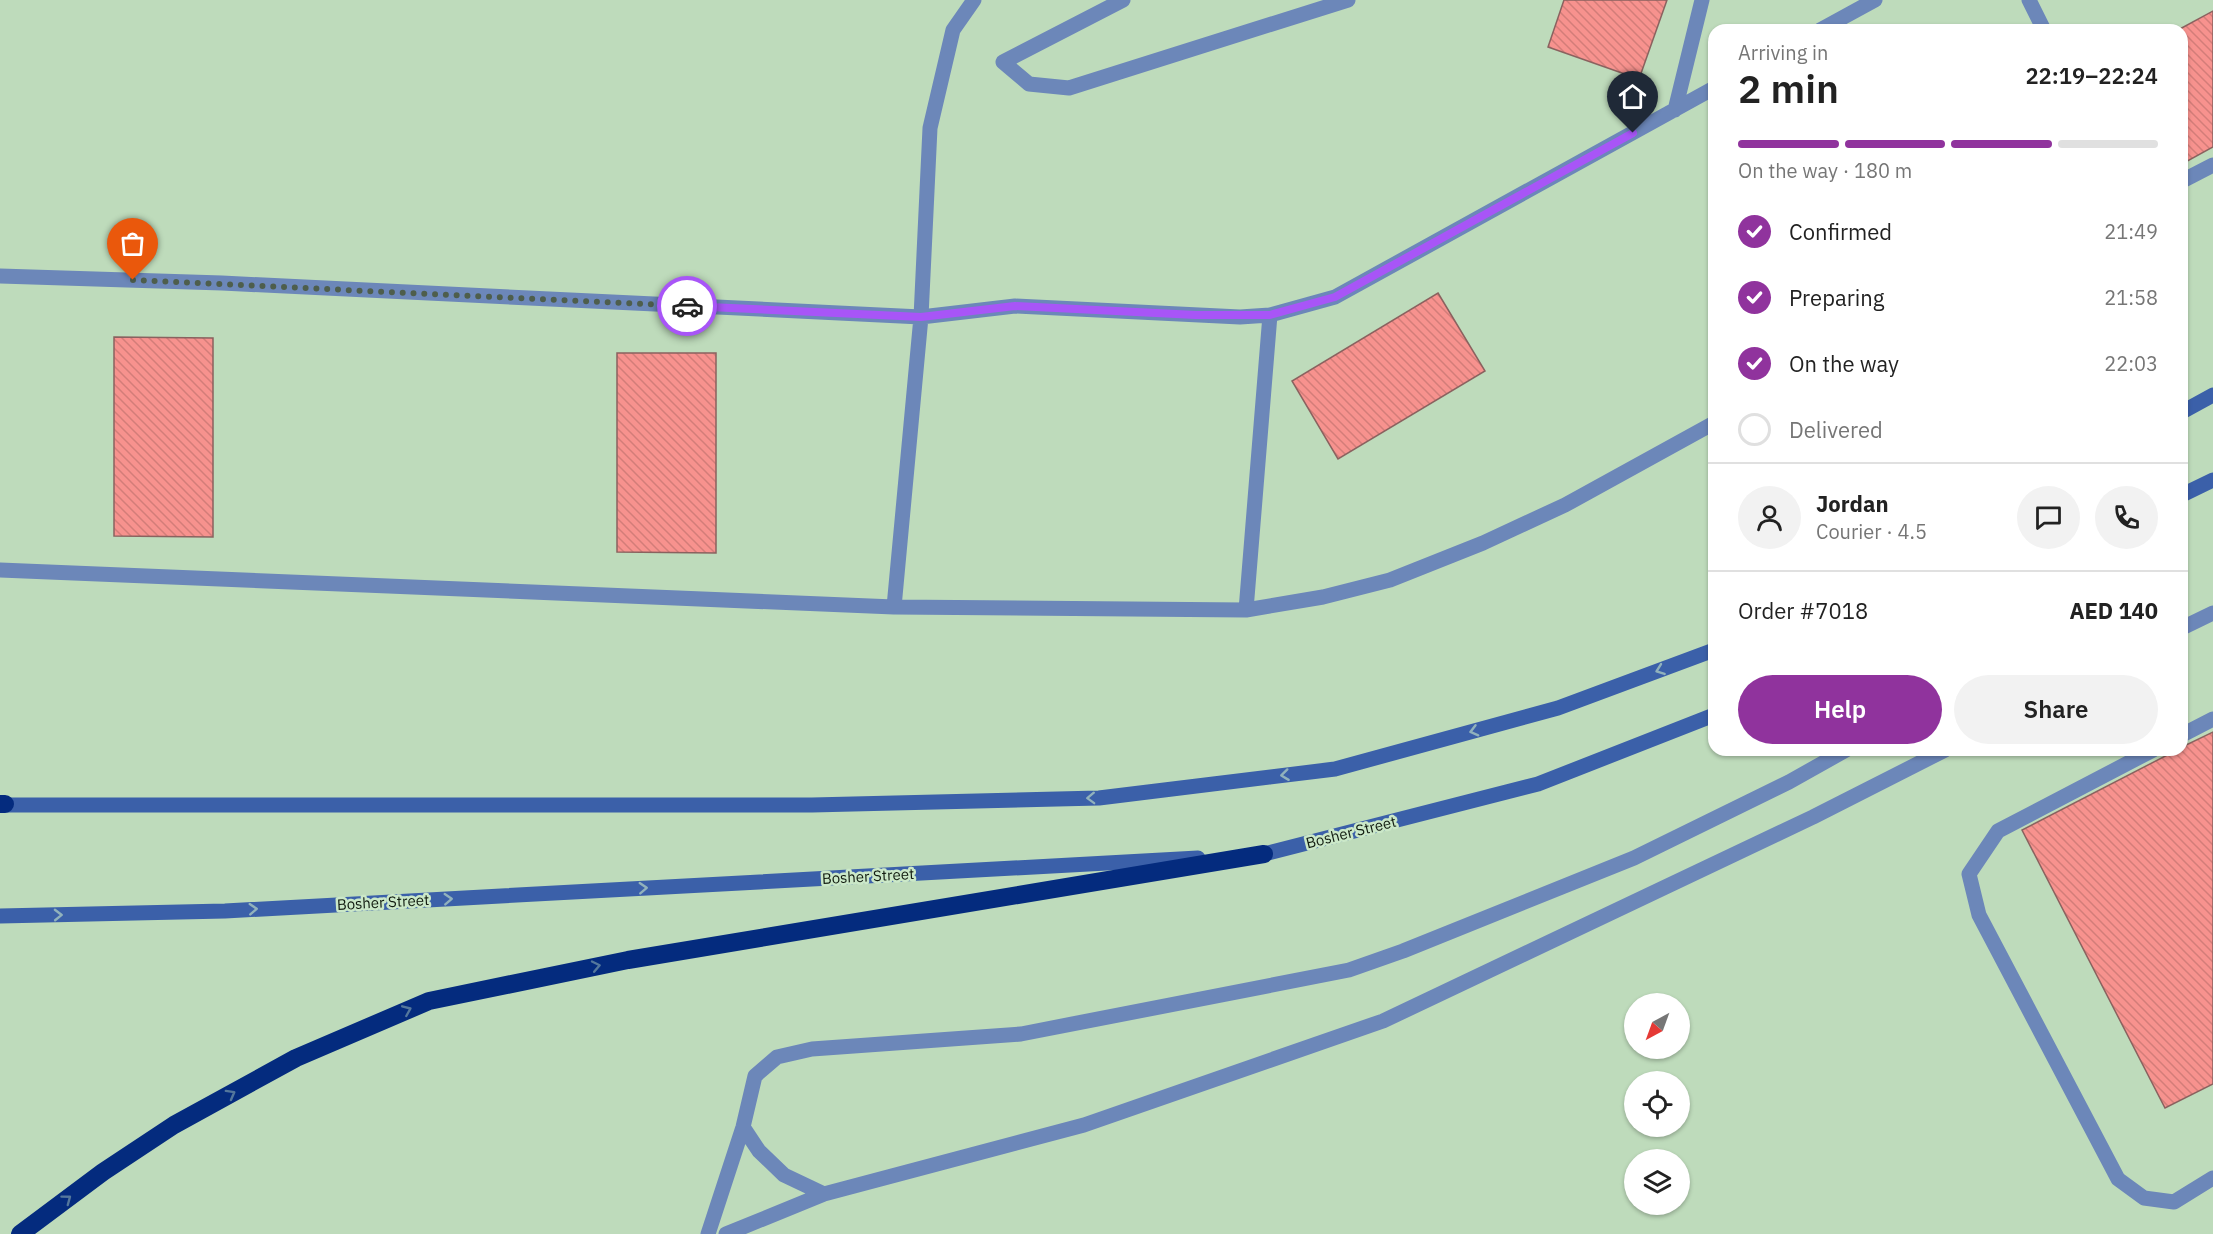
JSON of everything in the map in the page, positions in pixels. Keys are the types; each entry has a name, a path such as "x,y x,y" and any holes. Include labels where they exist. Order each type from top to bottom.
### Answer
{"highway":[{"path":"20,1234 104,1172 174,1125 296,1058 429,1001 640,958 1264,854"}],"main road":[{"path":"2188,409 2213,395"},
{"path":"2188,492 2213,480"},
{"path":"2,804 812,805 1099,798 1335,769 1558,708 1708,652"},
{"name":"Bosher Street","path":"0,916 225,911 1264,854 1539,784 1708,717"}],"street":[{"path":"894,607 921,317 930,128 953,30 974,0"},
{"path":"1123,0 1003,62 1029,84 1069,88 1348,0"},
{"path":"1675,110 1702,0"},
{"path":"1831,24 1875,0"},
{"path":"2029,0 2041,24"},
{"path":"0,276 222,283 921,317 1015,306 1196,315 1270,315 1335,297 1708,91"},
{"path":"2188,178 2213,165"},
{"path":"1246,610 1270,315"},
{"path":"0,570 894,607 1246,610 1334,594 1390,579 1442,559 1565,505 1708,426"},
{"path":"2188,625 2213,613"},
{"path":"2188,732 2213,719"},
{"path":"708,1234 743,1127 755,1076 777,1057 812,1049 1021,1034 1349,970 1403,951 1634,858 1789,782 1835,756"},
{"path":"726,1234 824,1194 1084,1125 1383,1021 1813,817 1932,756"},
{"path":"2142,756 1998,831 1969,874 1979,915 2118,1179 2144,1198 2174,1202 2213,1178"},
{"path":"743,1127 759,1151 784,1175 824,1194"}],"building":[{"path":"1564,0 1667,0 1639,79 1548,47"},
{"path":"2213,11 2213,147 2188,161 2188,25"},
{"path":"1438,293 1485,371 1338,459 1292,381"},
{"path":"114,337 213,338 213,537 114,536"},
{"path":"617,353 716,353 716,553 617,552"},
{"path":"2213,732 2213,1084 2165,1108 2022,830 2165,756 2188,756 2188,744"}],"way so far":[{"path":"133,280 687,306"}],"route":[{"path":"687,306 921,317 1015,306 1240,317 1270,315 1335,297 1633,133"}]}
